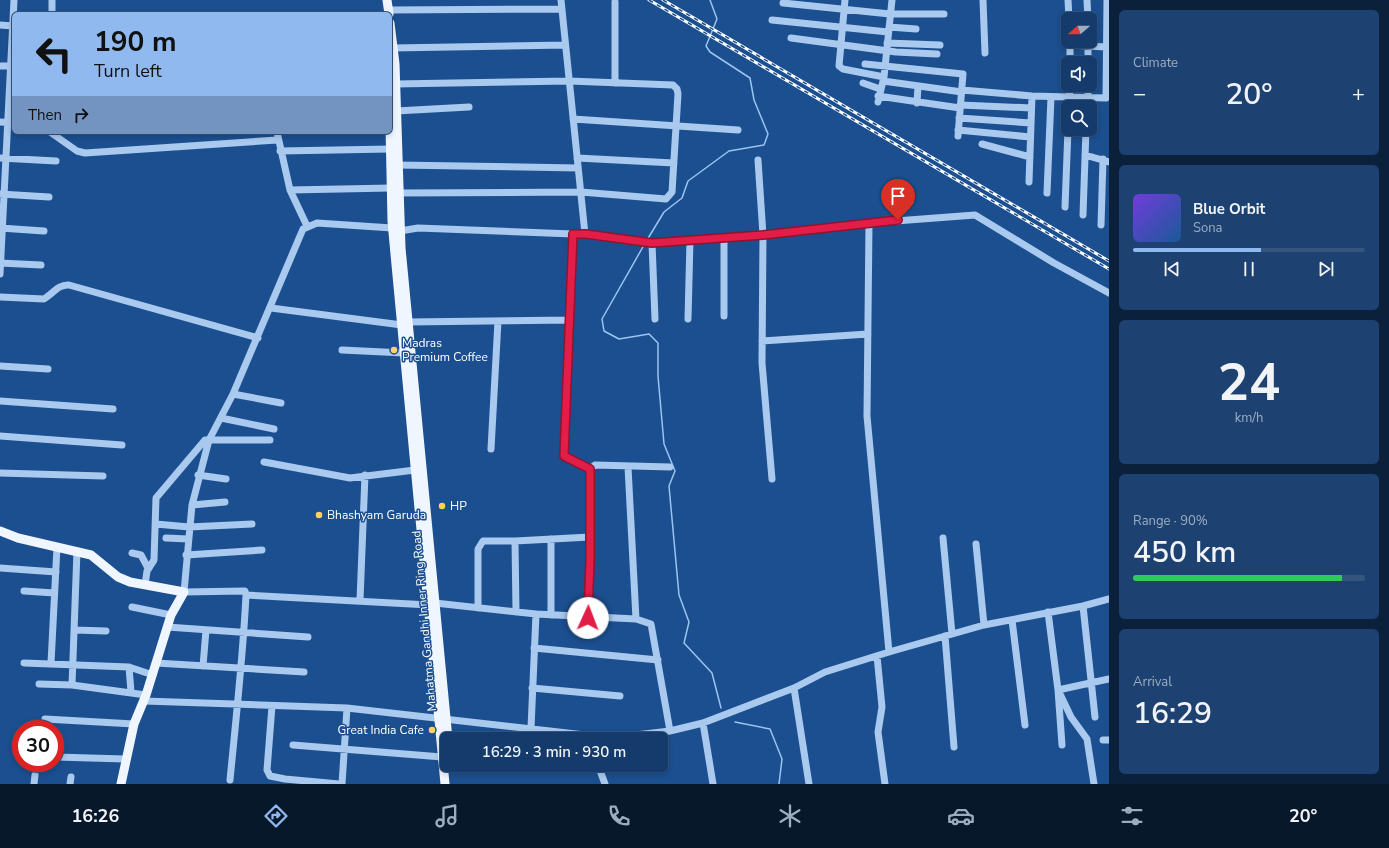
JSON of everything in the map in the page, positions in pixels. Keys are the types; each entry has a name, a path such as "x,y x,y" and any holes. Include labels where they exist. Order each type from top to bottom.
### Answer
{"main road":[{"path":"381,0 387,12"},
{"path":"387,0 387,12"},
{"name":"Mahatma Gandhi Inner Ring Road","path":"392,40 396,84 398,165 394,191"},
{"name":"Mahatma Gandhi Inner Ring Road","path":"390,134 396,230 432,604 442,732"},
{"name":"Mahatma Gandhi Inner Ring Road","path":"405,324 404,353 415,470 432,604"},
{"path":"0,531 18,538 91,555 124,580 184,592 171,615 145,698 134,724 125,759 121,784"},
{"name":"Mahatma Gandhi Inner Ring Road","path":"442,719 446,732"},
{"name":"Mahatma Gandhi Inner Ring Road","path":"444,772 445,784"},
{"path":"449,772 450,784"}],"street":[{"path":"14,0 14,12"},
{"path":"52,0 52,12"},
{"path":"560,0 586,234"},
{"path":"845,0 840,43 839,61 841,68 918,86 1032,96 1088,98 1106,98 1106,0"},
{"path":"892,0 884,79 878,99 960,106 1031,108"},
{"path":"983,0 985,53"},
{"path":"1068,0 1069,12"},
{"path":"1088,0 1088,12"},
{"path":"615,2 615,83"},
{"path":"783,3 844,8 890,14 944,14"},
{"path":"392,13 562,9"},
{"path":"772,20 889,29 916,29"},
{"path":"0,25 12,26"},
{"path":"791,38 887,46 940,45"},
{"path":"393,48 565,45"},
{"path":"887,46 937,54"},
{"path":"1097,46 1106,47"},
{"path":"865,64 961,73 963,76 958,133 1030,137"},
{"path":"0,66 12,66"},
{"path":"290,190 581,192 666,199 672,192 678,94 677,88 673,86 569,81 396,84"},
{"path":"863,83 880,89"},
{"path":"918,86 918,103"},
{"path":"1070,92 1070,100"},
{"path":"1088,92 1088,98"},
{"path":"0,274 3,159 11,123 12,94"},
{"path":"1029,182 1032,96"},
{"path":"1047,193 1051,96"},
{"path":"396,111 469,107"},
{"path":"959,118 1031,123"},
{"path":"573,119 738,130"},
{"path":"0,122 11,123"},
{"path":"53,134 77,151 85,153 277,140"},
{"path":"277,134 277,140 290,190 306,226"},
{"path":"1065,207 1068,136"},
{"path":"1083,214 1086,136"},
{"path":"982,144 1030,157"},
{"path":"280,152 390,149"},
{"path":"1085,155 1106,161 1101,225"},
{"path":"577,158 674,163"},
{"path":"3,159 56,161"},
{"path":"758,160 763,235 762,363 772,479"},
{"path":"398,165 578,168"},
{"path":"2,194 49,196"},
{"path":"230,780 237,703 242,669 246,596 245,590 184,592 186,555 192,505 198,475 209,440 233,394 271,308 300,233 306,226 317,224 396,230 418,228 586,234 647,243 763,235 869,223 975,215 1054,263 1109,293"},
{"path":"869,223 867,416 889,652"},
{"path":"1,228 44,231"},
{"path":"573,234 564,456 590,469"},
{"path":"724,237 724,316"},
{"path":"688,319 690,240"},
{"path":"647,243 655,319"},
{"path":"0,263 41,265"},
{"path":"0,297 44,299 59,287 69,285 258,338"},
{"path":"271,308 405,324 570,320"},
{"path":"491,449 498,321"},
{"path":"762,342 868,334"},
{"path":"342,350 404,353"},
{"path":"0,366 48,369"},
{"path":"233,394 281,403"},
{"path":"0,401 113,409"},
{"path":"221,418 274,428"},
{"path":"0,436 122,445"},
{"path":"145,585 148,568 154,560 156,524 155,502 158,496 205,440 270,440"},
{"path":"264,462 350,478 415,470"},
{"path":"590,469 595,465 670,467"},
{"path":"628,467 636,619"},
{"path":"588,618 590,469"},
{"path":"0,473 103,476"},
{"path":"198,475 226,479"},
{"path":"360,600 365,475"},
{"path":"192,505 225,502"},
{"path":"156,524 189,527 252,524"},
{"path":"478,608 478,548 483,541 590,537"},
{"path":"166,538 188,539"},
{"path":"943,538 952,634"},
{"path":"551,539 551,615"},
{"path":"515,541 516,612"},
{"path":"976,544 984,626"},
{"path":"51,663 57,547"},
{"path":"186,555 262,550"},
{"path":"72,685 77,551"},
{"path":"132,553 141,555 148,568"},
{"path":"0,568 56,572"},
{"path":"24,591 54,593"},
{"path":"246,596 432,604 536,614 588,618 636,619 646,621 652,626 670,731"},
{"path":"661,732 689,728 794,688 826,672 889,652 984,626 1083,606 1109,598"},
{"path":"1083,606 1093,682 1095,718"},
{"path":"132,607 171,615"},
{"path":"1048,612 1058,690 1062,745"},
{"path":"531,728 536,614"},
{"path":"1012,620 1025,725"},
{"path":"167,628 308,637"},
{"path":"74,630 106,631"},
{"path":"203,666 206,630"},
{"path":"944,636 954,747"},
{"path":"534,648 658,660"},
{"path":"877,656 882,707 878,732 885,784"},
{"path":"24,663 129,667 152,675"},
{"path":"156,663 304,672"},
{"path":"129,667 131,692"},
{"path":"1058,690 1109,679"},
{"path":"39,684 72,685 131,692 145,698 272,706 347,708 555,732"},
{"path":"532,688 620,696"},
{"path":"794,688 809,784"},
{"path":"1058,690 1071,717 1087,739 1094,784"},
{"path":"272,706 267,770 270,776 285,779 339,784"},
{"path":"342,784 347,708"},
{"path":"45,719 134,724"},
{"path":"703,723 713,784"},
{"path":"293,745 440,757"},
{"path":"64,757 125,759"},
{"path":"601,772 605,784"},
{"path":"34,784 35,775"}],"waterway":[{"path":"647,240 664,212 682,198 688,181 729,151 764,145 768,134 754,100 750,78 710,52 706,46 717,19 710,0"},
{"path":"644,245 602,319 604,331 619,339 649,334 658,343 658,376 664,444 675,471 669,486 679,595 689,622 684,643 712,673 721,708"},
{"path":"735,722 770,729 782,759 779,784"}],"railway":[{"path":"649,0 1109,269"},
{"path":"663,0 1109,261"}],"place":[{"name":"Madras Premium Coffee","path":"394,350"},
{"name":"HP","path":"442,506"},
{"name":"Bhashyam Garuda","path":"319,515"},
{"name":"Great India Cafe","path":"432,730"}],"route":[{"path":"588,618 590,560 590,469 564,456 573,234 586,234 652,243 763,235 898,220"}]}
